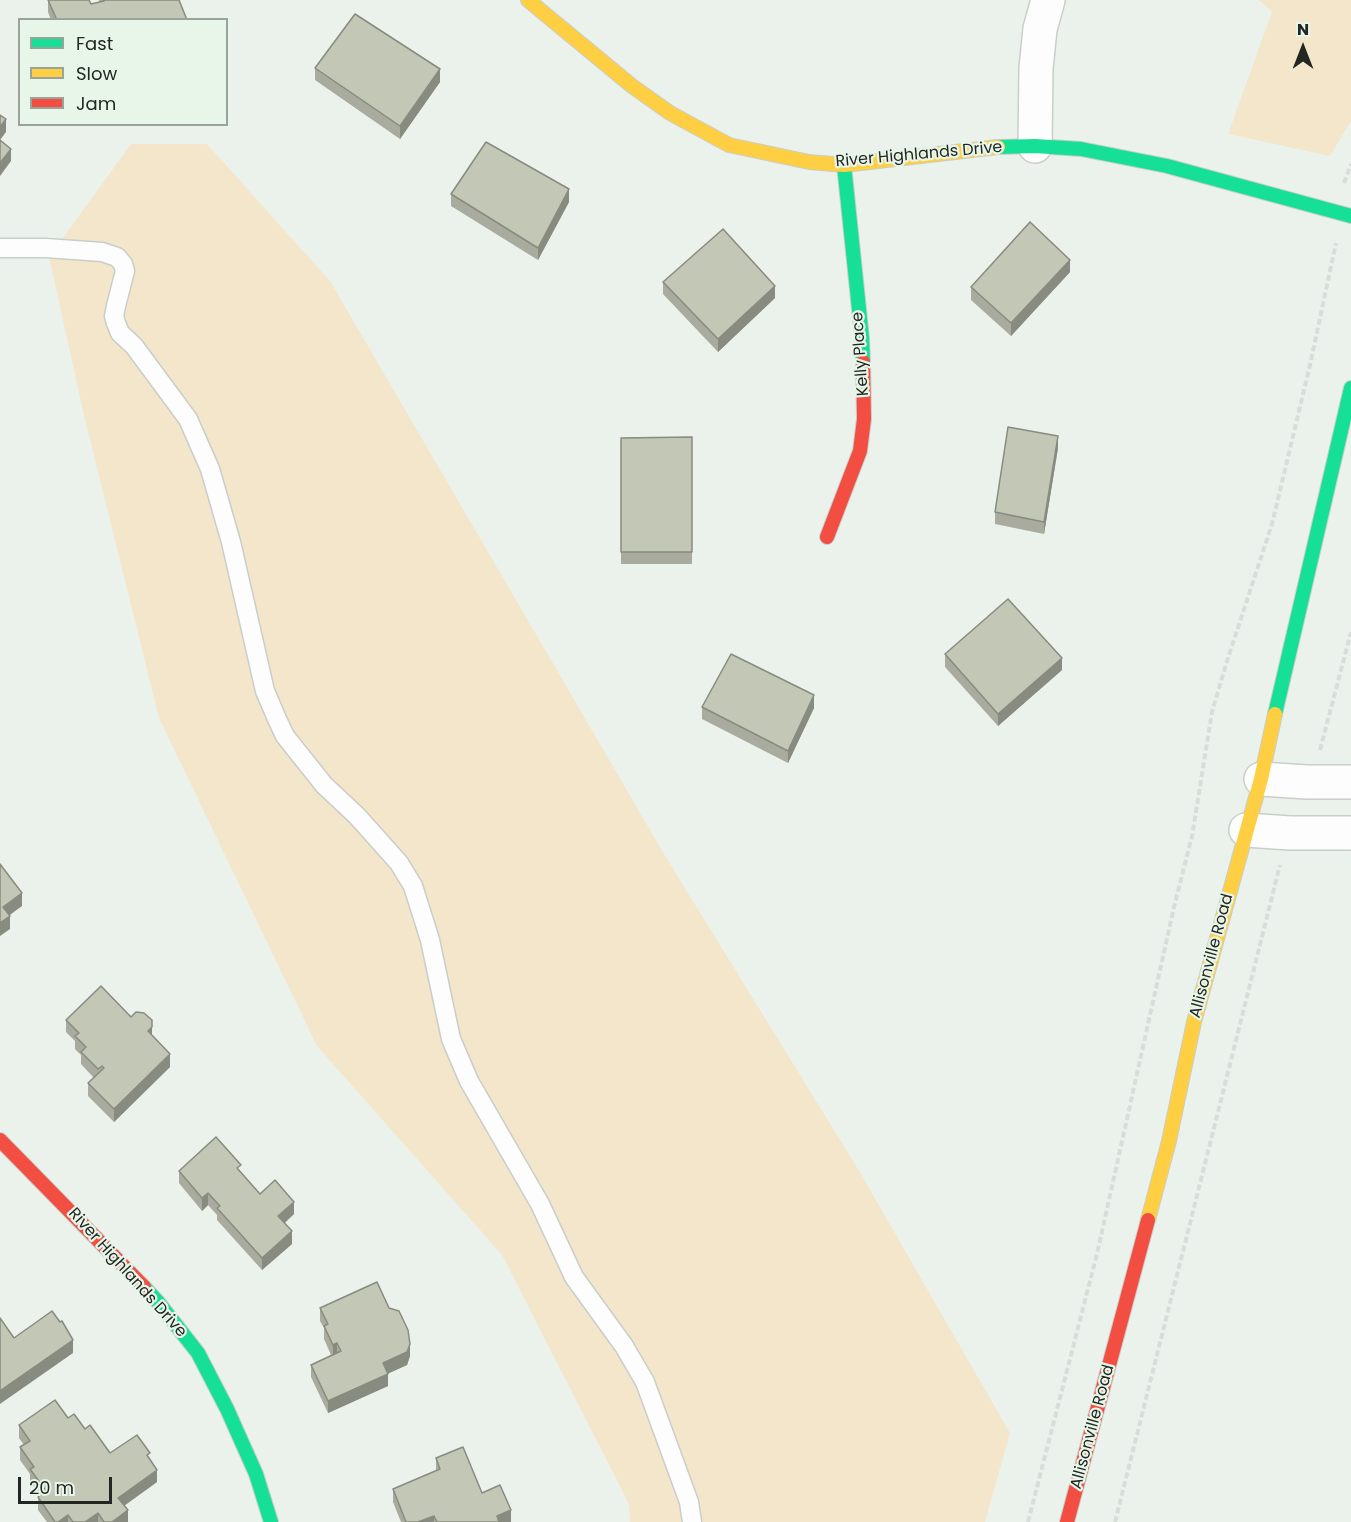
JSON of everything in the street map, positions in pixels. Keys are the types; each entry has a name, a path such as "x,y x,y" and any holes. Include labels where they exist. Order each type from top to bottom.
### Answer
{"street":[{"path":"1035,146 1036,68 1040,29 1048,0"},
{"name":"River Highlands Drive","path":"546,5 632,86 660,106 729,145 809,162 844,165 989,147 1035,146 1081,149 1129,157 1346,214"},
{"name":"Kelly Place","path":"827,537 860,451 864,419 862,338 844,165"},
{"name":"Allisonville Road","path":"1067,1522 1169,1141 1194,1022 1261,779 1351,388"},
{"path":"1261,779 1351,782"},
{"path":"1246,830 1351,833"},
{"name":"River Highlands Drive","path":"0,1140 48,1186 158,1302 198,1353 227,1409 256,1474 272,1522"}],"lane":[{"path":"0,248 46,248 102,252 117,257 123,264 125,271 114,316 120,333 146,361 188,419 210,470 231,542 265,691 277,719 285,736 324,785 357,816 399,863 413,886 430,940 451,1039 469,1081 540,1204 574,1277 624,1346 645,1382 689,1502 692,1522"}],"path":[{"path":"1028,1522 1074,1352 1192,836 1198,785 1212,712 1272,524 1346,214 1344,182 1351,164"},
{"path":"1307,782 1320,750 1351,632"},
{"path":"1115,1522 1282,856 1290,833"}],"shaded area":[{"path":"1259,0 1351,0 1351,121 1330,156 1228,134 1272,12"},
{"path":"131,144 207,144 330,281 667,859 858,1169 1010,1433 985,1522 630,1522 629,1504 502,1255 317,1046 159,718 83,411 49,257"}],"building":[{"path":"48,0 89,0 91,4 103,0 179,0 186,18 56,18"},
{"path":"355,14 440,69 400,126 315,68"},
{"path":"0,115 6,119 0,127"},
{"path":"0,140 11,149 0,163"},
{"path":"486,142 569,189 538,248 451,194"},
{"path":"1030,222 1070,260 1011,323 971,287"},
{"path":"723,229 775,286 718,339 663,282"},
{"path":"1008,427 1058,436 1044,522 995,512"},
{"path":"692,437 692,552 621,552 621,438"},
{"path":"1008,599 1062,658 998,714 945,654"},
{"path":"731,654 814,695 788,751 702,707"},
{"path":"0,864 22,893 3,907 10,916 0,923"},
{"path":"101,986 131,1017 136,1012 144,1013 152,1020 152,1027 148,1031 170,1054 114,1109 88,1083 104,1068 102,1066 98,1069 81,1052 86,1047 75,1036 79,1033 66,1020"},
{"path":"216,1137 241,1165 237,1168 260,1194 275,1180 294,1202 278,1216 292,1231 262,1258 217,1208 220,1206 208,1193 202,1198 179,1171"},
{"path":"377,1282 389,1308 399,1311 408,1330 410,1344 407,1352 383,1363 388,1374 328,1401 311,1365 341,1351 337,1343 333,1345 324,1326 328,1324 320,1308"},
{"path":"52,1311 60,1322 62,1321 73,1340 0,1391 0,1318 14,1338"},
{"path":"55,1400 68,1418 74,1414 85,1429 90,1425 110,1453 137,1435 150,1453 147,1455 157,1470 118,1498 128,1510 112,1522 104,1522 98,1513 85,1522 73,1522 68,1515 55,1522 38,1497 46,1491 30,1469 34,1467 20,1447 30,1441 19,1425"},
{"path":"463,1447 482,1493 500,1485 511,1510 497,1516 499,1522 437,1522 434,1516 418,1522 406,1522 393,1489 440,1469 436,1458"}],"traffic: fast":[{"path":"998,147 1035,146 1081,149 1167,166 1351,216"},
{"path":"844,165 863,362"},
{"path":"1275,714 1351,388"},
{"path":"144,1287 198,1353 227,1409 256,1474 271,1522"}],"traffic: slow":[{"path":"528,0 632,86 670,113 729,145 809,162 844,165 998,147"},
{"path":"1148,1220 1169,1141 1194,1022 1261,779 1275,714"}],"traffic: jam":[{"path":"827,537 860,451 864,419 863,362"},
{"path":"0,1140 144,1287"},
{"path":"1067,1522 1148,1220"}]}
